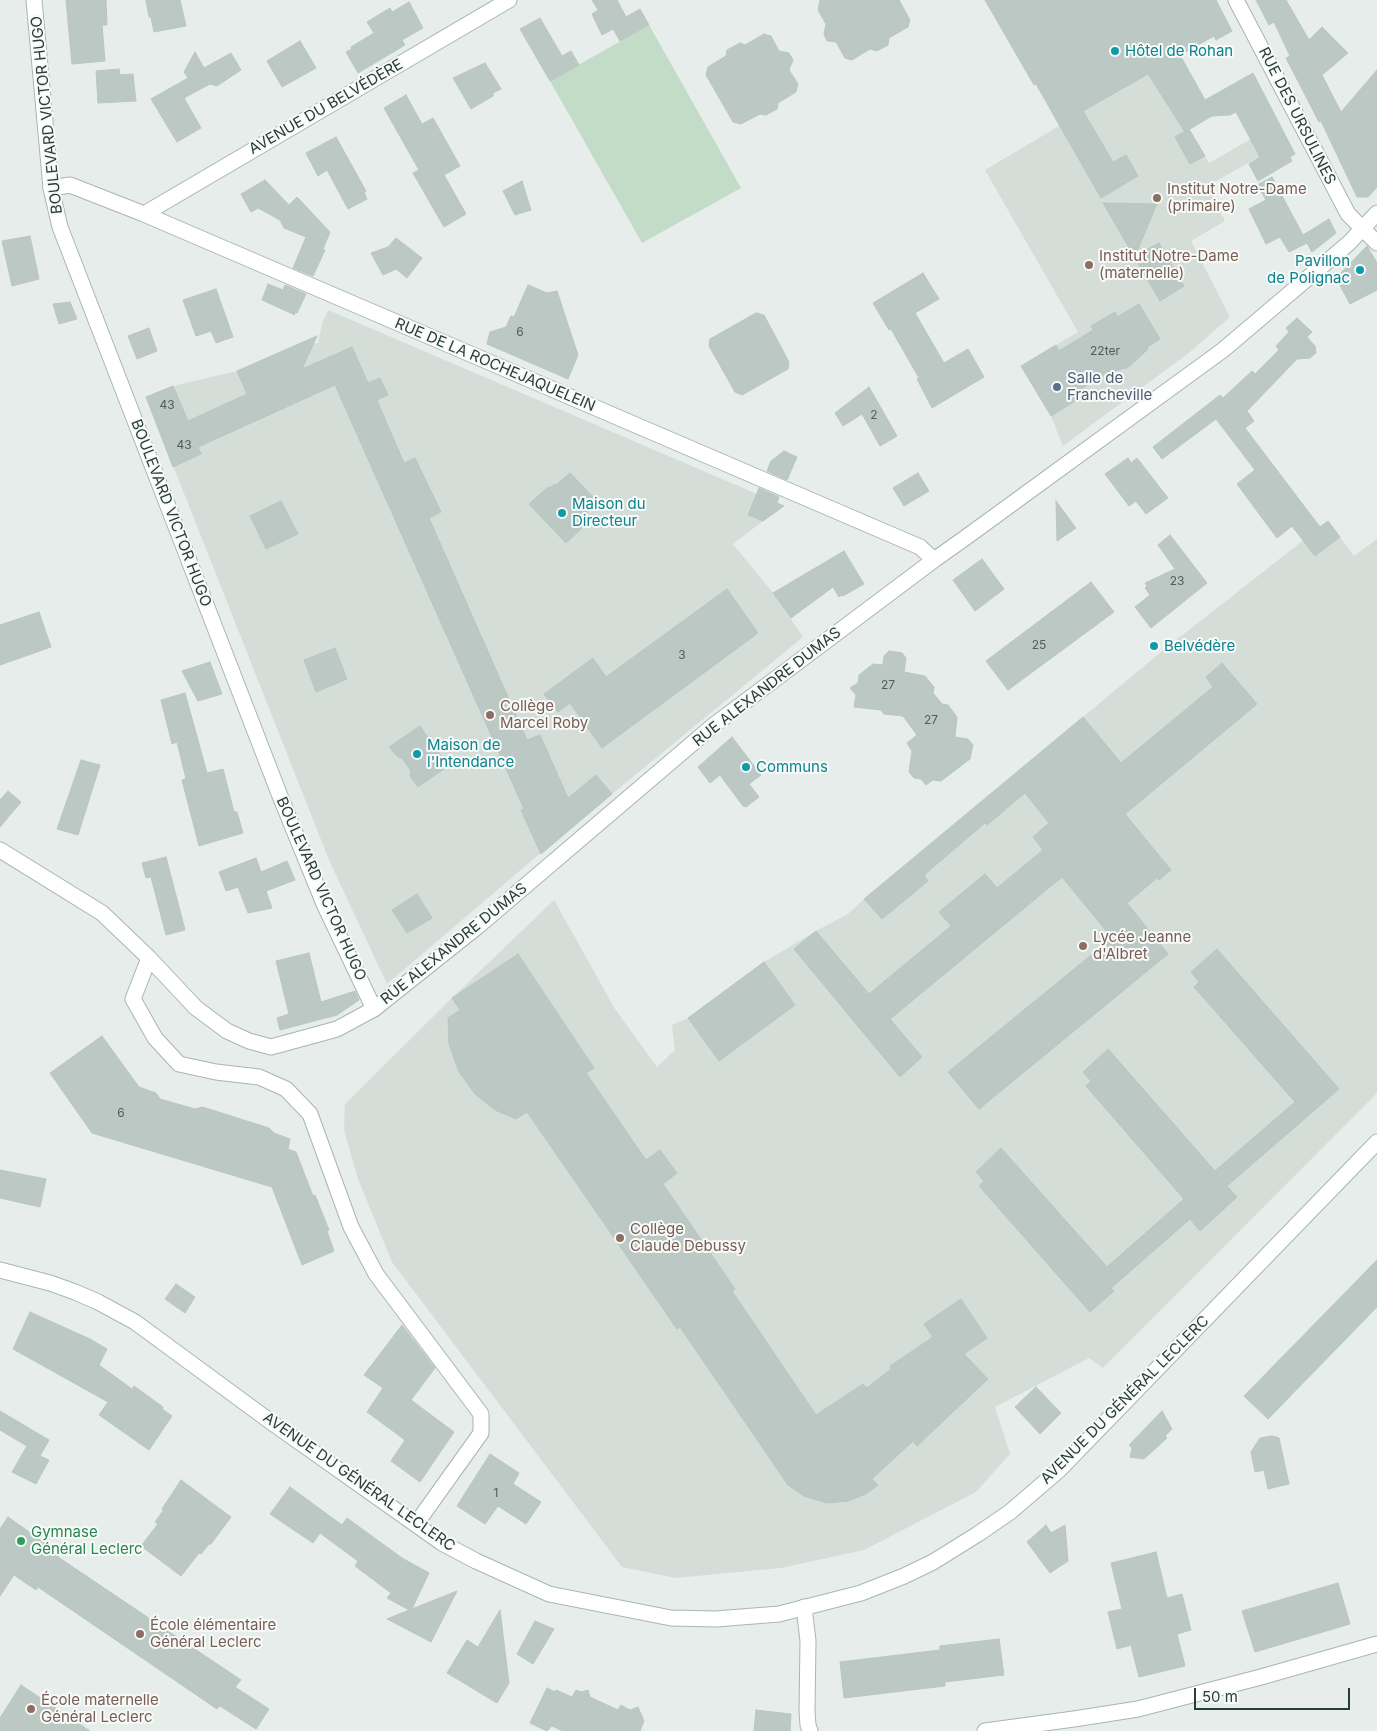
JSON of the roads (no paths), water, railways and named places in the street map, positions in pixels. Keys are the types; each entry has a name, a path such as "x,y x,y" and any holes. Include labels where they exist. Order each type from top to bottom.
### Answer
{"street":[{"name":"BOULEVARD VICTOR HUGO","path":"34,0 51,188 63,236 280,796 324,904 374,1009"},
{"name":"AVENUE DU BELVÉDÈRE","path":"144,214 509,0"},
{"name":"RUE DES URSULINES","path":"1236,0 1348,214 1377,243"},
{"name":"RUE DE LA ROCHEJAQUELEIN","path":"51,188 70,185 144,214 920,547 934,560"},
{"name":"RUE ALEXANDRE DUMAS","path":"0,850 102,913 149,958 196,1008 227,1031 249,1041 271,1047 337,1029 374,1009 477,926 714,726 934,560 1223,350 1349,244 1377,213"},
{"path":"149,958 134,999 155,1038 179,1064 216,1072 259,1077 286,1089 310,1114 351,1227 376,1274 481,1414 481,1433 416,1524"},
{"name":"AVENUE DU GÉNÉRAL LECLERC","path":"0,1270 50,1283 75,1292 135,1322 271,1422 442,1543 476,1561 549,1594 671,1618 716,1619 779,1614 861,1593 918,1569 978,1534 1010,1512 1059,1470 1377,1142"},
{"path":"804,1608 808,1641 807,1711 810,1731"},
{"path":"984,1731 1138,1709 1377,1644"}],"place":[{"name":"Hôtel de Rohan","path":"1115,51"},
{"name":"Institut Notre-Dame (primaire)","path":"1157,198"},
{"name":"Institut Notre-Dame (maternelle)","path":"1089,265"},
{"name":"Pavillon de Polignac","path":"1360,270"},
{"name":"Salle de Francheville","path":"1057,387"},
{"name":"Maison du Directeur","path":"562,513"},
{"name":"Belvédère","path":"1154,646"},
{"name":"Collège Marcel Roby","path":"490,715"},
{"name":"Maison de l'Intendance","path":"417,754"},
{"name":"Communs","path":"746,767"},
{"name":"Lycée Jeanne d'Albret","path":"1083,946"},
{"name":"Collège Claude Debussy","path":"620,1238"},
{"name":"Gymnase Général Leclerc","path":"21,1541"},
{"name":"École élémentaire Général Leclerc","path":"140,1634"},
{"name":"École maternelle Général Leclerc","path":"31,1709"}]}
